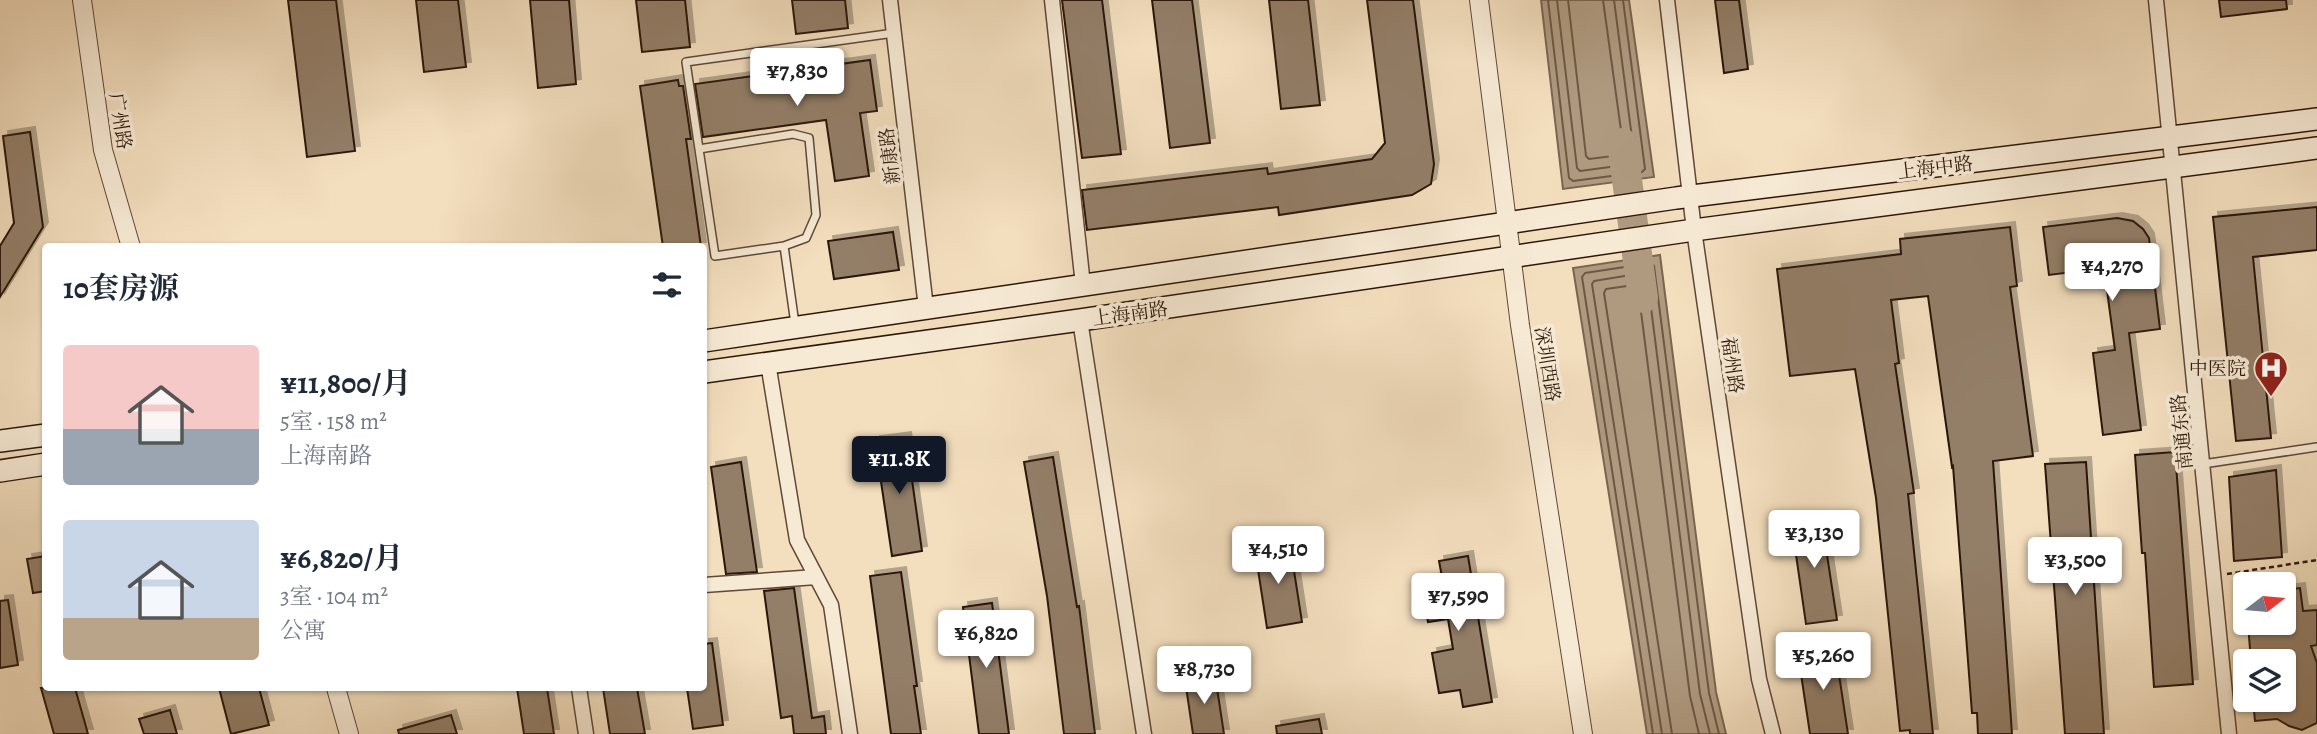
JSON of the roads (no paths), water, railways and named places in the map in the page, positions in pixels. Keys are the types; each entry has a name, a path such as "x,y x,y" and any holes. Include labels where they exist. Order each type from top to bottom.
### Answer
{"main road":[{"name":"上海中路","path":"1552,216 1683,197 2317,119"},
{"name":"上海中路","path":"1556,251 1687,231 2317,148"},
{"name":"上海南路","path":"707,341 1552,216"},
{"name":"上海南路","path":"707,372 1556,251"},
{"path":"0,441 42,436"},
{"path":"0,471 42,465"}],"street":[{"name":"广州路","path":"82,0 103,150 130,243"},
{"name":"新康路","path":"890,0 926,308"},
{"path":"1052,0 1083,285"},
{"name":"深圳西路","path":"1479,0 1511,257 1583,734"},
{"name":"福州路","path":"1667,0 1687,231 1759,679 1773,734"},
{"name":"南通东路","path":"2156,0 2229,734"},
{"path":"1080,320 1144,734"},
{"path":"768,363 797,540 831,605 850,734"},
{"path":"707,585 816,577"},
{"path":"337,691 349,734"},
{"path":"579,691 586,734"}],"lane":[{"path":"699,149 793,134 809,138 816,215 806,238 784,246 715,256 699,149 686,62 894,33"},
{"path":"784,246 795,327"},
{"path":"2203,464 2317,447"}],"water":[{"path":"1541,0 1629,0 1654,177 1563,189"},
{"path":"1660,255 1716,692 1726,734 1647,734 1573,268"}],"waterway":[{"path":"1622,143 1643,298"}],"place":[{"name":"中医院","path":"2271,398"}]}
